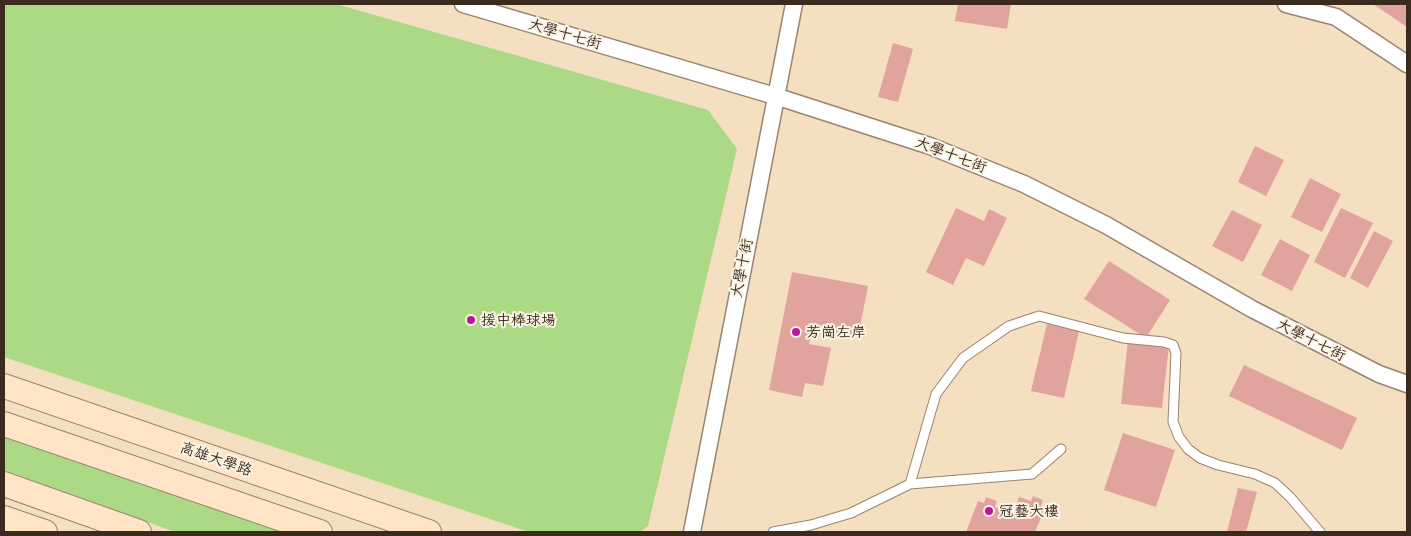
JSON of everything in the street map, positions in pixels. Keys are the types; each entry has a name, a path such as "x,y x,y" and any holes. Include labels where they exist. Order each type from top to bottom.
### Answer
{"street":[{"name":"大學十七街","path":"463,4 775,96 930,146 1024,184 1106,225 1252,309 1379,374 1407,384"},
{"name":"大學十街","path":"692,532 794,4"},
{"path":"1286,4 1336,17 1407,64"},
{"name":"高雄大學路","path":"4,386 429,532"},
{"path":"4,424 320,532"},
{"path":"4,484 139,532"},
{"path":"4,518 45,532"}],"lane":[{"path":"910,484 936,394 964,358 1009,326 1039,316 1124,338 1164,342 1173,345 1176,353 1173,422 1179,437 1188,449 1200,458 1218,465 1255,474 1275,483 1290,497 1320,532"},
{"path":"773,532 811,525 851,513 910,484 1032,474 1061,449"}],"green space":[{"path":"4,4 336,4 708,110 737,149 648,526 640,532 529,532 4,357"},
{"path":"4,429 292,532 175,532 4,470"}],"building":[{"path":"958,4 1011,4 1007,29 955,21"},
{"path":"1373,4 1407,4 1407,27"},
{"path":"893,43 913,49 898,102 878,97"},
{"path":"1255,146 1284,160 1266,196 1238,182"},
{"path":"1310,178 1341,194 1322,232 1291,217"},
{"path":"956,208 984,221 989,209 1007,218 984,266 966,258 953,285 926,272"},
{"path":"1341,208 1373,223 1345,278 1314,262"},
{"path":"1232,210 1262,225 1243,262 1212,246"},
{"path":"1374,231 1393,241 1368,288 1350,278"},
{"path":"1280,239 1310,255 1292,291 1261,275"},
{"path":"1109,261 1170,300 1146,338 1084,299"},
{"name":"芳崗左岸","path":"792,272 868,286 858,337 812,328 809,344 831,348 823,386 805,383 802,397 769,390"},
{"path":"1047,324 1079,331 1064,398 1031,391"},
{"path":"1128,340 1169,345 1162,408 1121,404"},
{"path":"1244,365 1357,418 1342,450 1229,396"},
{"path":"1123,433 1175,450 1156,507 1104,490"},
{"path":"1238,488 1257,492 1246,532 1227,532"},
{"name":"冠藝大樓","path":"1033,496 1043,500 1041,506 1045,508 1035,532 966,532 978,501 984,503 986,497 997,501 995,507 1013,514 1019,497 1031,501"}],"place":[{"name":"援中棒球場","path":"471,320"},
{"name":"芳崗左岸","path":"796,332"},
{"name":"冠藝大樓","path":"989,511"}]}
